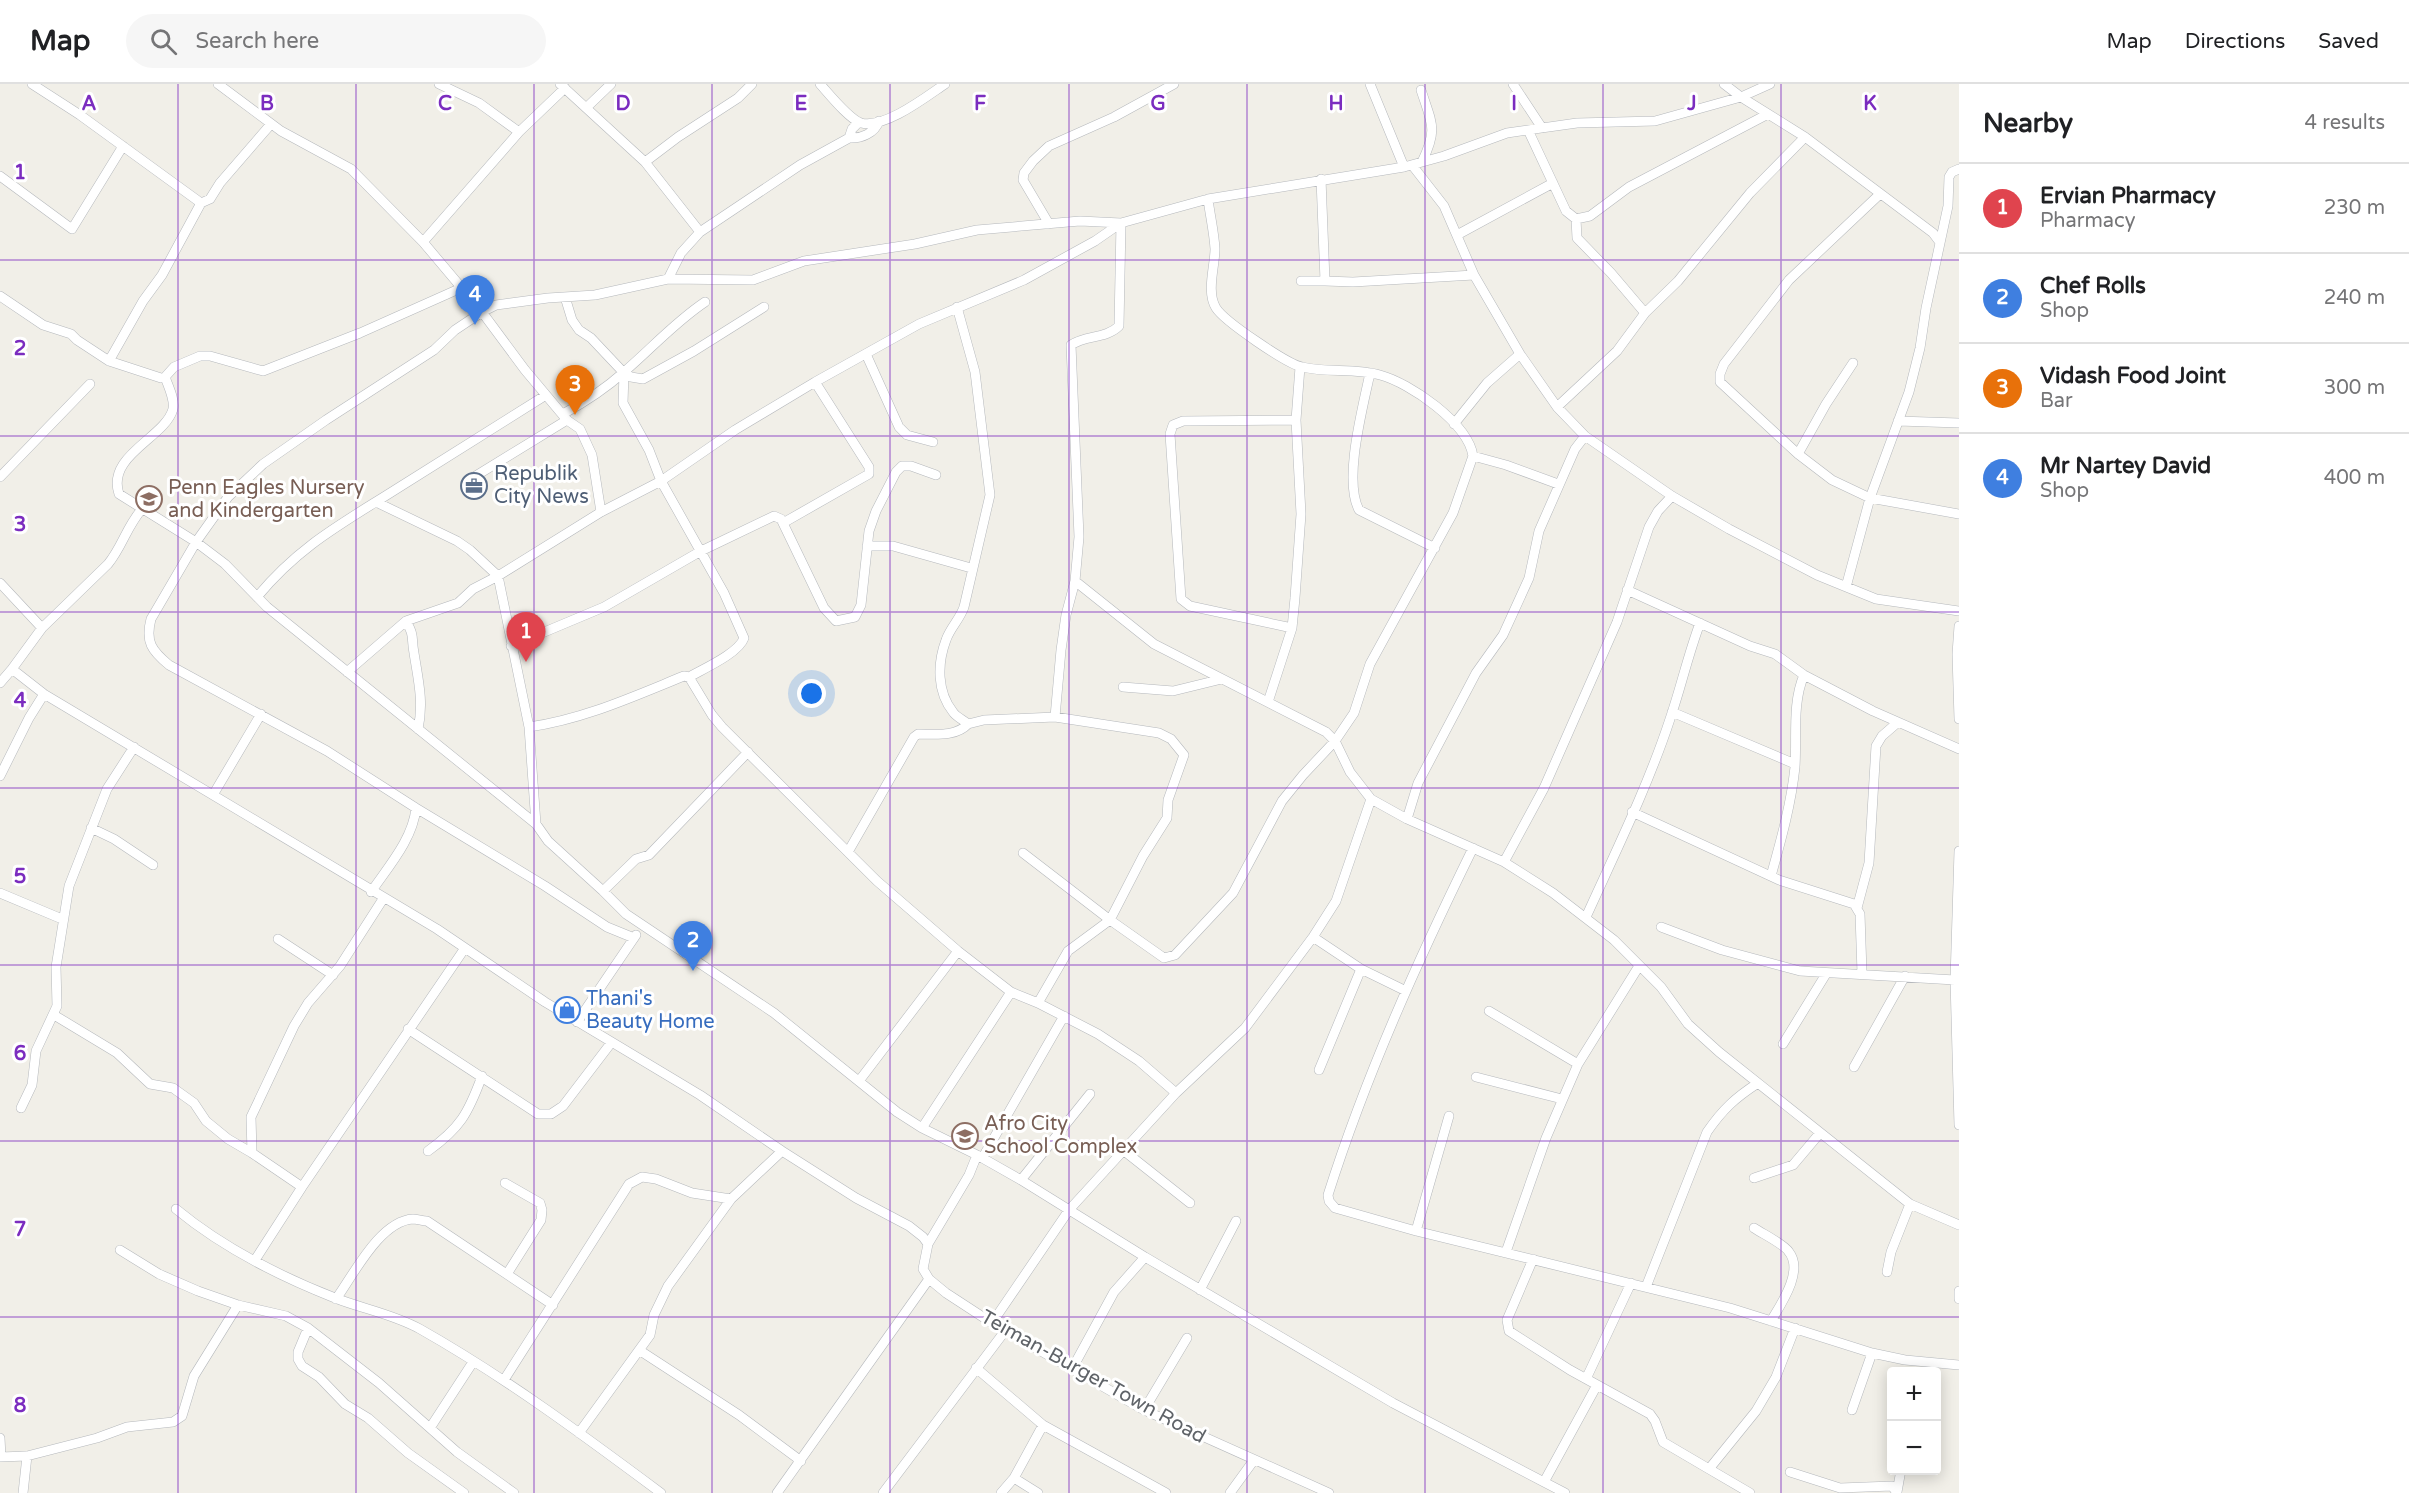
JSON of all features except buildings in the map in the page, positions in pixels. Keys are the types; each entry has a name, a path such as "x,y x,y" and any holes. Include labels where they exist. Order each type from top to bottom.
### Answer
{"street":[{"path":"32,84 123,146 201,204"},
{"path":"218,84 271,124 351,168 423,242 482,312 546,395 565,417 580,429 592,455 601,512"},
{"path":"439,84 479,103 519,132"},
{"path":"586,108 611,84"},
{"path":"645,162 678,137 738,98 752,84"},
{"path":"820,84 859,122"},
{"path":"849,138 852,129 859,122 879,121 920,102 945,84"},
{"path":"1049,224 1023,180 1024,173 1033,161 1049,146 1114,117 1174,84"},
{"path":"1370,84 1412,165 1444,206 1474,275 1520,354 1557,407 1585,436 1672,496 1817,575 1876,599 1959,611"},
{"path":"1513,84 1542,128"},
{"path":"1724,84 1805,137 1933,233 1939,242"},
{"path":"634,938 607,927 327,751 169,665 153,651 148,629 151,619 196,542 228,497 263,464 434,350 455,330 482,312 510,302 595,295 668,279 753,280 804,261 915,244 977,230 1080,221 1121,223 1208,199 1412,165 1507,133 1577,123 1655,121 1741,97 1770,84"},
{"path":"423,242 519,132 563,86 645,162 700,232"},
{"path":"1412,165 1432,142 1434,130 1420,90"},
{"path":"1576,219 1590,216 1629,187 1768,114"},
{"path":"668,279 681,254 700,232 800,165 849,138 856,139 866,135 877,127 879,121"},
{"path":"109,361 143,301 162,275 201,204 210,199 220,183 271,124"},
{"path":"1528,130 1566,211 1576,219 1577,238 1646,313"},
{"path":"1557,407 1617,351 1646,313 1678,281 1750,193 1805,137"},
{"path":"0,176 72,229 123,146"},
{"path":"1846,586 1870,498 1898,421 1920,348 1939,242 1948,206 1949,177 1952,172 1959,169"},
{"path":"1321,179 1325,280"},
{"path":"1457,236 1553,183"},
{"path":"1880,194 1789,280 1724,364 1720,382 1798,454 1832,480 1870,498 1959,513"},
{"path":"1023,853 1164,958 1176,955 1233,893 1282,801 1335,741 1354,713 1378,649 1453,513 1473,456 1472,447 1466,437 1425,398 1388,378 1370,373 1300,367 1256,340 1224,316 1215,306 1212,295 1215,248 1208,199"},
{"path":"347,672 406,621 458,603 473,589 601,512 661,481 735,430 815,382 919,324 1024,280 1095,241 1121,223"},
{"path":"1055,717 1066,615 1075,580 1079,537 1071,345 1079,340 1112,333 1119,327 1121,223"},
{"path":"1301,281 1353,282 1474,275"},
{"path":"0,296 42,325 71,334 109,361 161,378 165,377 174,367 200,357 210,356 263,371 379,325 461,288"},
{"path":"565,297 572,320 579,330 591,338 624,373 643,379 764,307"},
{"path":"469,480 596,395 624,373 673,325 705,302"},
{"path":"957,307 975,372 990,495 971,568 964,607 946,638 940,675 940,689 953,713 968,724"},
{"path":"866,354 899,427 907,435 933,442"},
{"path":"1454,424 1487,383 1520,354"},
{"path":"1798,454 1826,404 1853,363"},
{"path":"1268,702 1292,628 1301,514 1296,420 1300,367"},
{"path":"529,727 564,722 684,676 689,677 734,651 742,644 744,638 724,593 661,481 649,450 622,403 624,373"},
{"path":"1370,373 1353,474 1354,500 1359,510 1435,548"},
{"path":"165,377 172,396 173,409 120,469 116,482 119,494 196,542 225,564 267,607 536,824 548,841 626,914 774,1013 897,1112 922,1128 980,1156 1144,1257 1393,1403 1565,1493"},
{"path":"783,523 869,474 869,467 815,382"},
{"path":"0,477 90,384"},
{"path":"257,597 278,571 301,551 342,522 546,395"},
{"path":"1292,628 1190,606 1181,599 1170,434 1173,425 1183,421 1296,420"},
{"path":"1898,421 1959,423"},
{"path":"1407,819 1418,783 1476,673 1503,635 1529,578 1539,531 1558,484 1575,449 1585,436"},
{"path":"1473,456 1558,484"},
{"path":"511,646 604,607 701,550 774,516 781,519 824,608 837,621 855,617 861,604 867,546 876,511 896,472 902,466 911,466 936,475"},
{"path":"1504,862 1544,788 1617,622 1649,527 1658,511 1672,496"},
{"path":"376,502 457,541 498,576 529,727 536,824"},
{"path":"0,683 42,628 108,564 117,553 129,527 142,510"},
{"path":"867,546 892,546 971,568"},
{"path":"1075,580 1154,644 1326,732 1335,741 1350,772 1371,799 1407,819 1504,862 1586,917 1614,940 1661,987 1688,1024 1758,1083 1910,1204 1959,1225"},
{"path":"0,583 42,628"},
{"path":"1627,590 1750,646 1775,654 1804,675 1897,723 1959,749"},
{"path":"406,621 414,637 413,649 421,692 422,712 418,729"},
{"path":"1586,917 1672,712 1701,623"},
{"path":"1959,626 1959,719"},
{"path":"12,669 44,694 465,948 577,1022 700,1095 856,1198 909,1226 928,1244"},
{"path":"1771,876 1789,810 1795,764 1797,699 1804,675"},
{"path":"689,677 712,715 748,752 877,881 958,951 1011,992 1064,1016 1139,1061 1176,1093"},
{"path":"1123,687 1173,691 1222,679"},
{"path":"0,776 29,718 44,694"},
{"path":"1672,712 1795,764"},
{"path":"213,795 261,714"},
{"path":"848,852 914,737 918,734 949,734 964,729 968,724 984,720 1055,717 1159,733 1171,739 1184,755 1168,800 1167,818 1143,856 1110,920 1068,951 1038,1004"},
{"path":"1857,908 1869,863 1876,746 1882,736 1897,723"},
{"path":"21,1108 32,1085 36,1051 57,1006 56,967 69,886 107,789 134,747"},
{"path":"603,891 636,859 649,855 748,752"},
{"path":"992,1323 1069,1210 1176,1093 1245,1028 1312,937 1336,901 1371,799"},
{"path":"371,892 414,824 416,808"},
{"path":"1632,812 1771,876 1854,904 1860,914 1862,973"},
{"path":"90,828 114,839 153,865"},
{"path":"1473,848 1424,950 1350,1127 1328,1195 1329,1201 1335,1208 1416,1231 1646,1287 1795,1328 1872,1353 1905,1360 1959,1365"},
{"path":"1959,851 1958,949 1955,980 1959,1125"},
{"path":"0,893 62,919"},
{"path":"252,1153 251,1117 294,1026 308,1003 333,975 383,899"},
{"path":"577,1022 642,926"},
{"path":"1661,927 1722,950 1800,971 1955,980"},
{"path":"1312,937 1361,969 1407,991"},
{"path":"278,939 333,975"},
{"path":"255,1260 408,1029 465,948"},
{"path":"859,1081 958,951"},
{"path":"1506,1252 1546,1138 1578,1064 1639,966"},
{"path":"1319,1070 1361,969"},
{"path":"1783,1044 1826,974"},
{"path":"1854,1067 1905,976"},
{"path":"922,1128 1011,992"},
{"path":"1489,1011 1578,1064"},
{"path":"54,1015 117,1053 150,1084 173,1088 194,1103 206,1120 228,1139 302,1187"},
{"path":"777,1493 929,1279 923,1269 928,1244 1064,1016"},
{"path":"408,1029 538,1113 551,1114 563,1106 611,1043"},
{"path":"428,1151 450,1135 461,1122 474,1099 482,1077"},
{"path":"1476,1077 1562,1100"},
{"path":"1646,1287 1707,1132 1722,1110 1758,1083"},
{"path":"1021,1180 1090,1094"},
{"path":"1416,1231 1449,1116"},
{"path":"1754,1178 1781,1171 1793,1165 1820,1133"},
{"path":"1124,1150 1190,1203"},
{"path":"579,1433 650,1335 654,1315 668,1286 731,1199 782,1151"},
{"path":"504,1380 629,1184 642,1177 656,1179 692,1193 731,1199"},
{"path":"505,1183 540,1203 542,1210 541,1220 507,1274"},
{"path":"1887,1272 1891,1252 1910,1204"},
{"path":"176,1209 280,1275 336,1299 387,1314 419,1329 504,1380 661,1493"},
{"path":"336,1299 381,1236 397,1224 413,1219 427,1221 553,1305"},
{"path":"1200,1290 1236,1221"},
{"path":"1754,1228 1789,1251 1794,1264 1788,1293 1771,1321"},
{"path":"120,1250 159,1274 238,1305 286,1316 308,1328 323,1338 457,1452 514,1493"},
{"path":"1072,1370 1114,1292 1144,1257"},
{"path":"1533,1259 1507,1320 1509,1331 1586,1379 1650,1414 1663,1442 1750,1493"},
{"name":"Teiman-Burger Town Road","path":"929,1279 946,1293 1005,1331 1144,1410 1329,1493"},
{"path":"1586,1379 1631,1283"},
{"path":"1959,1291 1959,1299"},
{"path":"0,1438 1,1457 27,1456 97,1438 127,1426 173,1422 182,1416 194,1376 238,1305"},
{"path":"308,1328 298,1352 298,1359 302,1366 319,1377 335,1396 368,1418 408,1453 464,1493"},
{"path":"1709,1469 1756,1412 1776,1377 1795,1328"},
{"path":"883,1493 1005,1331"},
{"path":"303,1344 323,1338"},
{"path":"1144,1410 1187,1338"},
{"path":"639,1350 739,1415 801,1461"},
{"path":"1851,1410 1872,1353"},
{"path":"430,1428 473,1362"},
{"path":"976,1368 1043,1425 1166,1493"},
{"path":"1544,1482 1597,1385"},
{"path":"1001,1493 1014,1478 1043,1425"},
{"path":"23,1493 27,1456"},
{"path":"1230,1493 1254,1460"},
{"path":"1790,1472 1840,1488 1892,1486 1897,1493"},
{"path":"1897,1493 1900,1475"},
{"path":"1014,1478 1038,1493"}],"place":[{"name":"Mr Nartey David","path":"475,325"},
{"name":"Vidash Food Joint","path":"575,415"},
{"name":"Republik City News","path":"474,486"},
{"name":"Penn Eagles Nursery and Kindergarten","path":"149,499"},
{"name":"Ervian Pharmacy","path":"526,662"},
{"name":"Chef Rolls","path":"693,971"},
{"name":"Thani's Beauty Home","path":"567,1010"},
{"name":"Afro City School Complex","path":"965,1136"}]}
